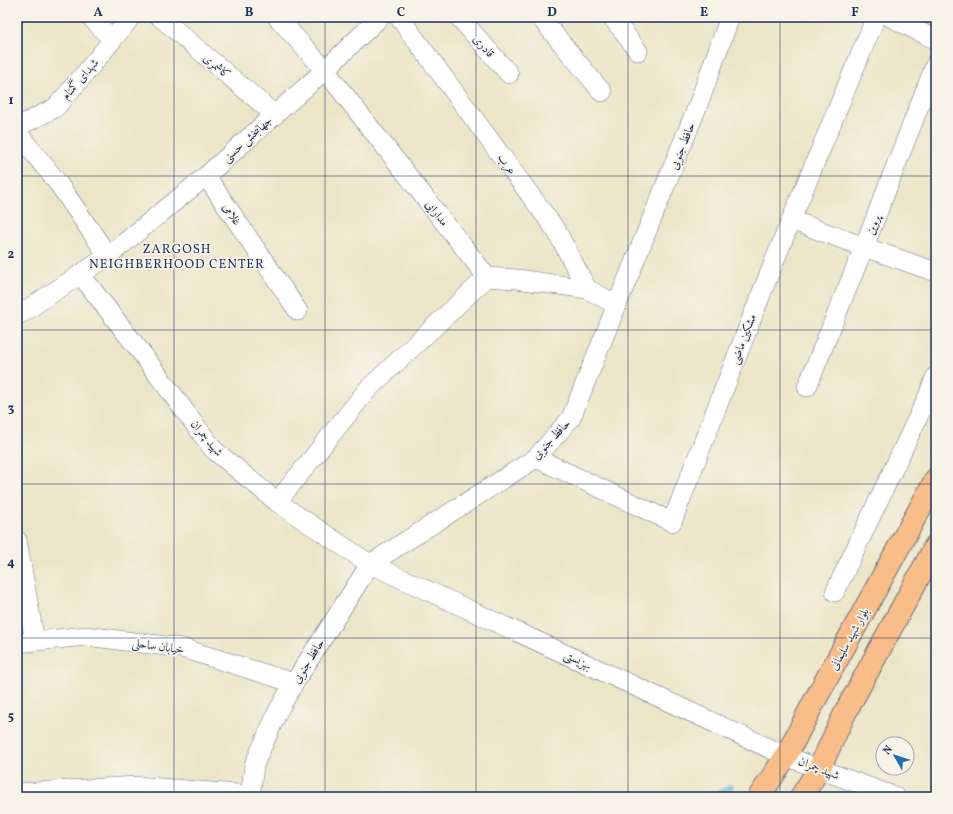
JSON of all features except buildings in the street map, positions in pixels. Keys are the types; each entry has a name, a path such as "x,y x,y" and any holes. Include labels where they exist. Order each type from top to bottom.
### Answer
{"main road":[{"name":"بلوار شهید سلیمانی","path":"759,797 786,756 936,479"},
{"path":"801,797 820,769 845,713 936,545"}],"street":[{"path":"92,17 112,40"},
{"name":"شهدای گمنام","path":"17,127 55,108 84,76 131,17"},
{"name":"کاشمری","path":"160,17 275,115"},
{"name":"مدارایی","path":"277,17 325,70 487,277"},
{"name":"جهانبخش حسنی","path":"108,256 206,176 325,70 380,17"},
{"name":"عرب","path":"399,17 556,230 587,289"},
{"name":"قادری","path":"459,17 509,74"},
{"path":"540,17 602,92"},
{"path":"612,17 638,51"},
{"name":"حافظ جنوبی","path":"250,796 254,765 278,711 294,683 370,564 536,458 571,418 698,105 730,17"},
{"name":"مشکین ماضی","path":"536,458 672,522 791,220 876,17"},
{"path":"890,17 936,40"},
{"name":"پروین","path":"807,387 936,63"},
{"path":"17,132 58,183 108,256 17,315"},
{"name":"غلامی","path":"206,176 298,311"},
{"path":"791,220 936,272"},
{"name":"شهید چمران","path":"80,274 214,450 277,502 370,564"},
{"path":"277,502 368,389 487,277 517,279 587,289 617,305"},
{"path":"835,592 929,394 936,376"},
{"path":"17,540 26,642"},
{"name":"بهزیستی","path":"370,564 786,756"},
{"name":"خیابان ساحلی","path":"26,642 86,636 182,648 294,683"},
{"name":"شهید چمران","path":"786,756 896,797"},
{"path":"17,793 136,786 250,796"}],"waterway":[{"path":"708,797 731,787"}],"district":[{"name":"ZARGOSH NEIGHBERHOOD CENTER","path":"177,256"}]}
